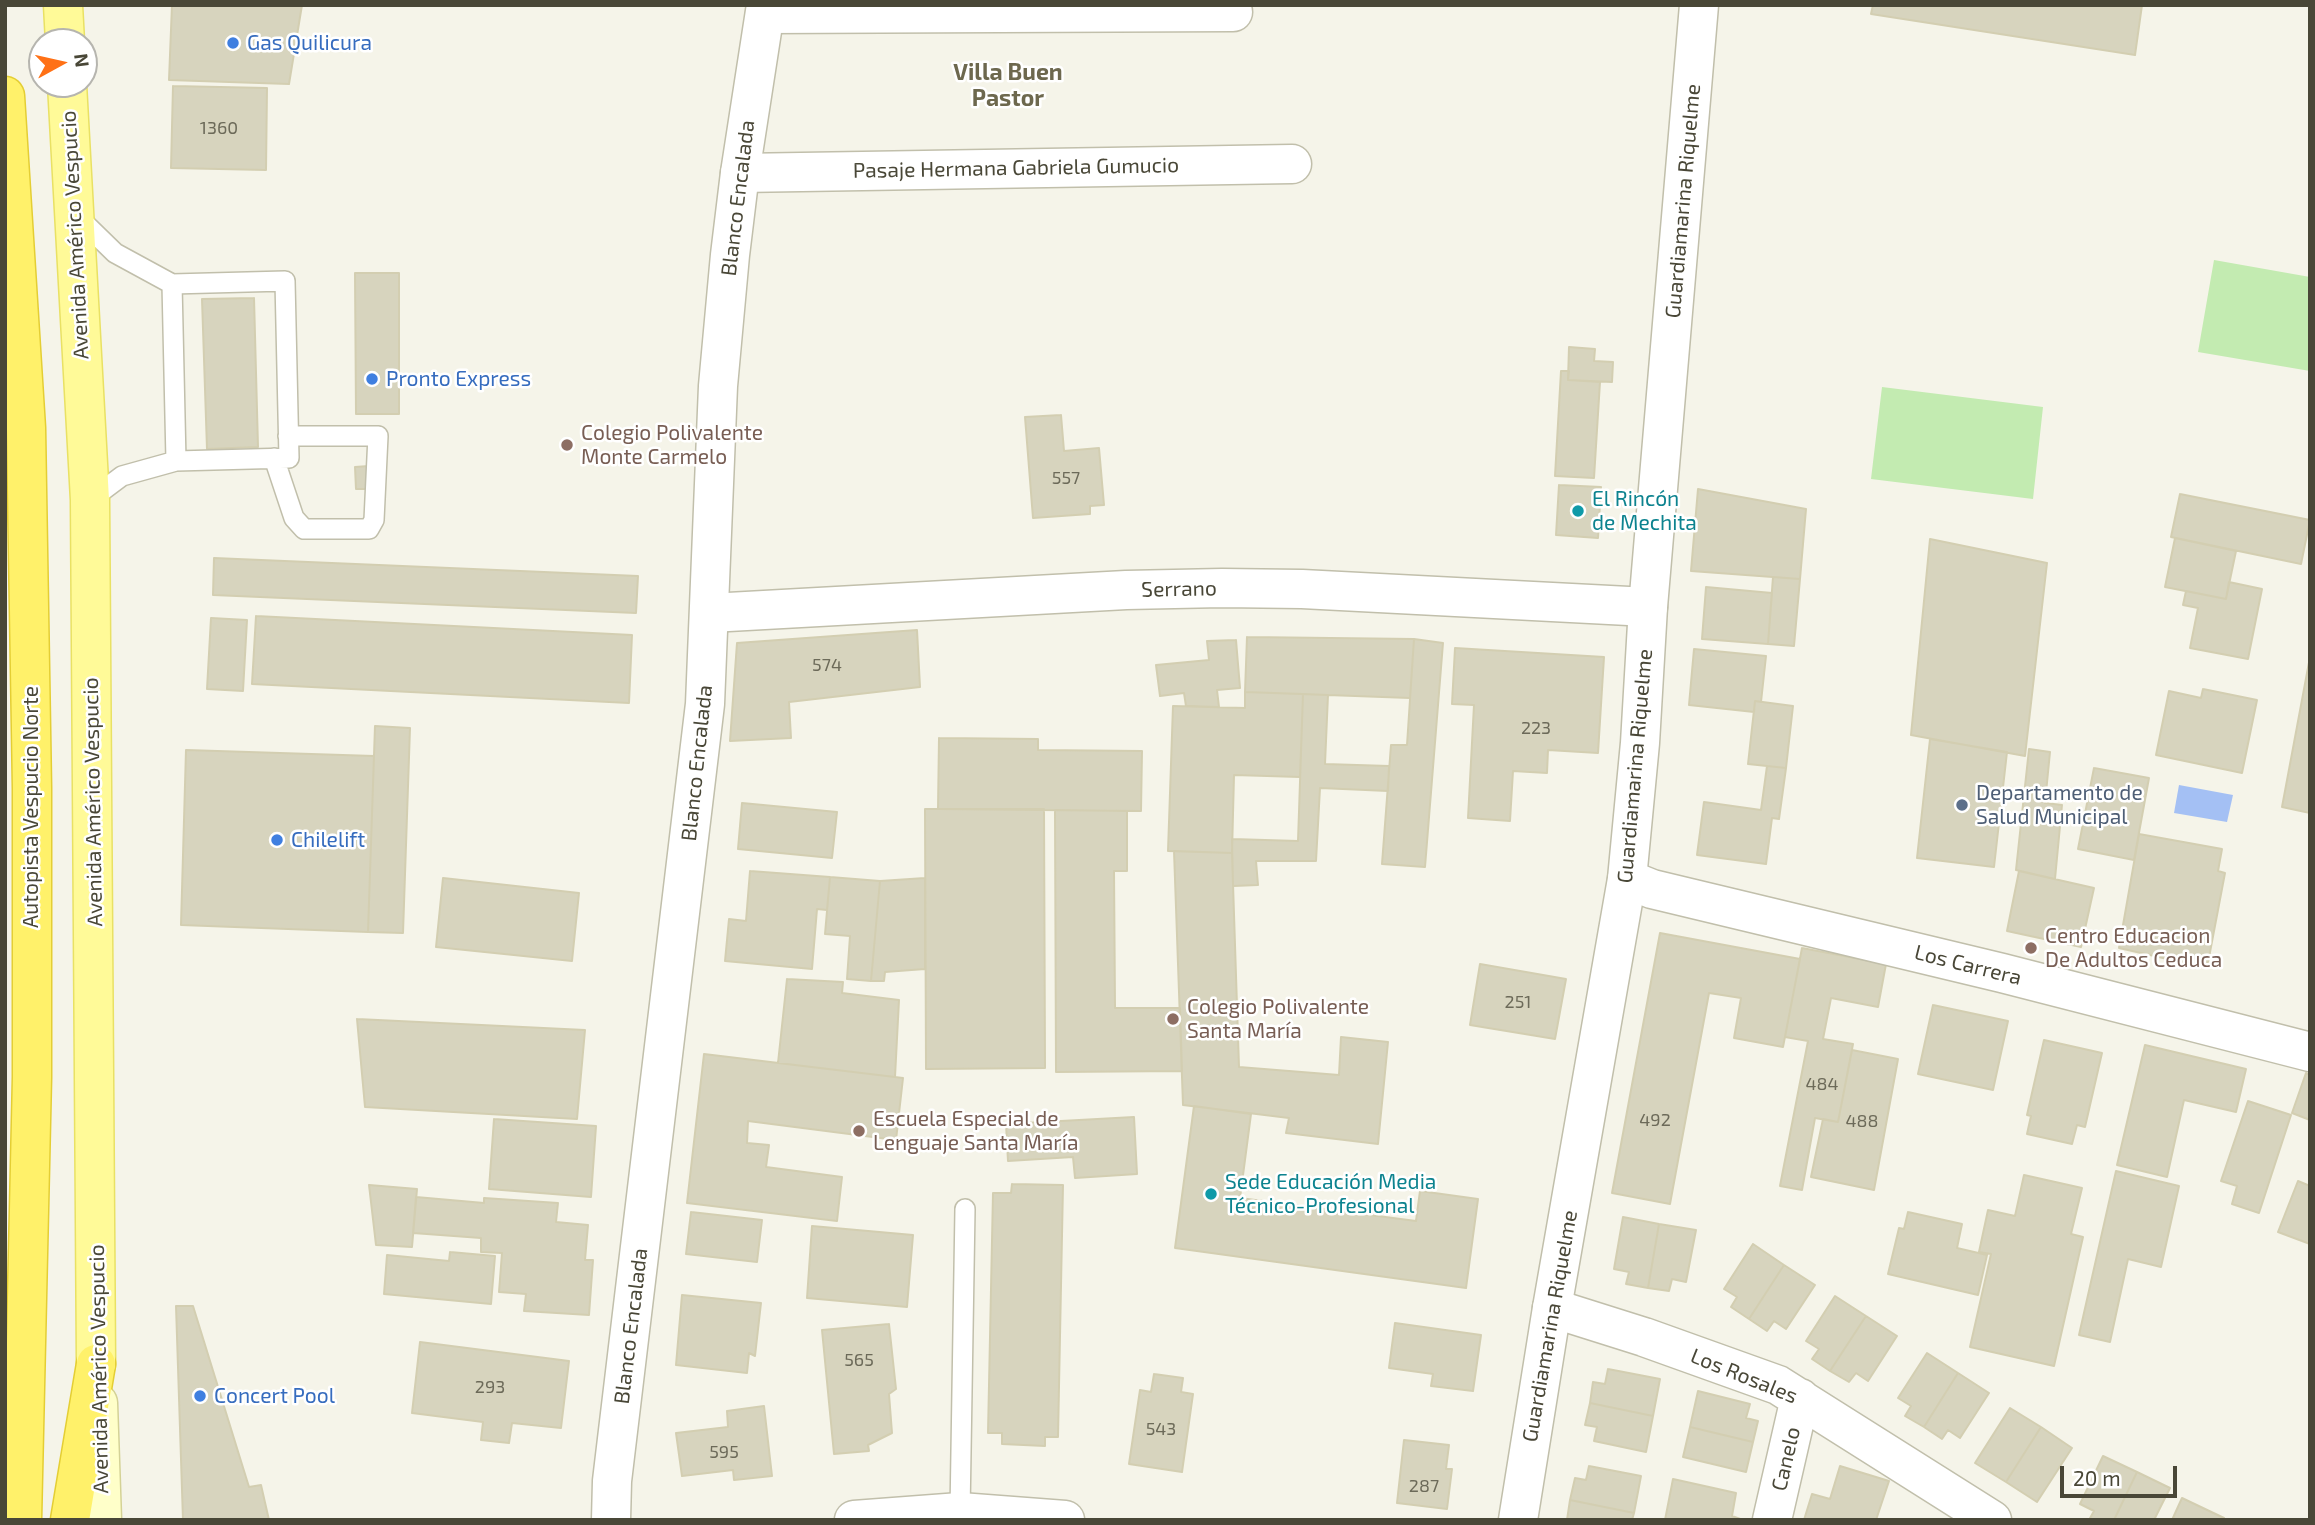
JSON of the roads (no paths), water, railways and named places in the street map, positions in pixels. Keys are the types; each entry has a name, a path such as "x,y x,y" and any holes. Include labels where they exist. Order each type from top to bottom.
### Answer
{"highway":[{"name":"Autopista Vespucio Norte","path":"5,96 26,428 32,789 32,1077 22,1520"},
{"path":"70,1520 96,1364"}],"main road":[{"path":"63,5 64,28"},
{"name":"Avenida Américo Vespucio","path":"68,98 90,500 96,1364 102,1520"}],"street":[{"name":"Guardiamarina Riquelme","path":"1518,1520 1627,879 1699,5"},
{"path":"766,10 1233,12"},
{"name":"Blanco Encalada","path":"611,1520 612,1480 705,704 718,386 740,173 766,10"},
{"name":"Pasaje Hermana Gabriela Gumucio","path":"740,173 1292,164"},
{"name":"Serrano","path":"710,613 1126,590 1222,588 1315,590 1648,607"},
{"name":"Los Carrera","path":"1627,879 1652,889 2002,973 2310,1052"},
{"name":"Los Rosales","path":"1552,1308 1644,1337 1777,1385 1992,1520"},
{"name":"Canelo","path":"1772,1520 1800,1398"},
{"path":"854,1520 960,1512 1065,1520"}],"lane":[{"path":"74,213 115,253 172,284 285,281 289,458 176,461 122,476 90,500"},
{"path":"172,284 176,461"},
{"path":"274,458 294,518 304,529 369,529 374,520 378,436 288,436"},
{"path":"960,1512 965,1209"}],"water":[{"path":"2179,785 2233,795 2227,822 2174,813"}],"place":[{"name":"Gas Quilicura","path":"233,43"},
{"name":"Pronto Express","path":"372,379"},
{"name":"Colegio Polivalente Monte Carmelo","path":"567,445"},
{"name":"El Rincón de Mechita","path":"1578,511"},
{"name":"Departamento de Salud Municipal","path":"1962,805"},
{"name":"Chilelift","path":"277,840"},
{"name":"Centro Educacion De Adultos Ceduca","path":"2031,948"},
{"name":"Colegio Polivalente Santa María","path":"1173,1019"},
{"name":"Escuela Especial de Lenguaje Santa María","path":"859,1131"},
{"name":"Sede Educación Media Técnico-Profesional","path":"1211,1194"},
{"name":"Concert Pool","path":"200,1396"}],"district":[{"name":"Villa Buen Pastor","path":"1008,85"}]}
